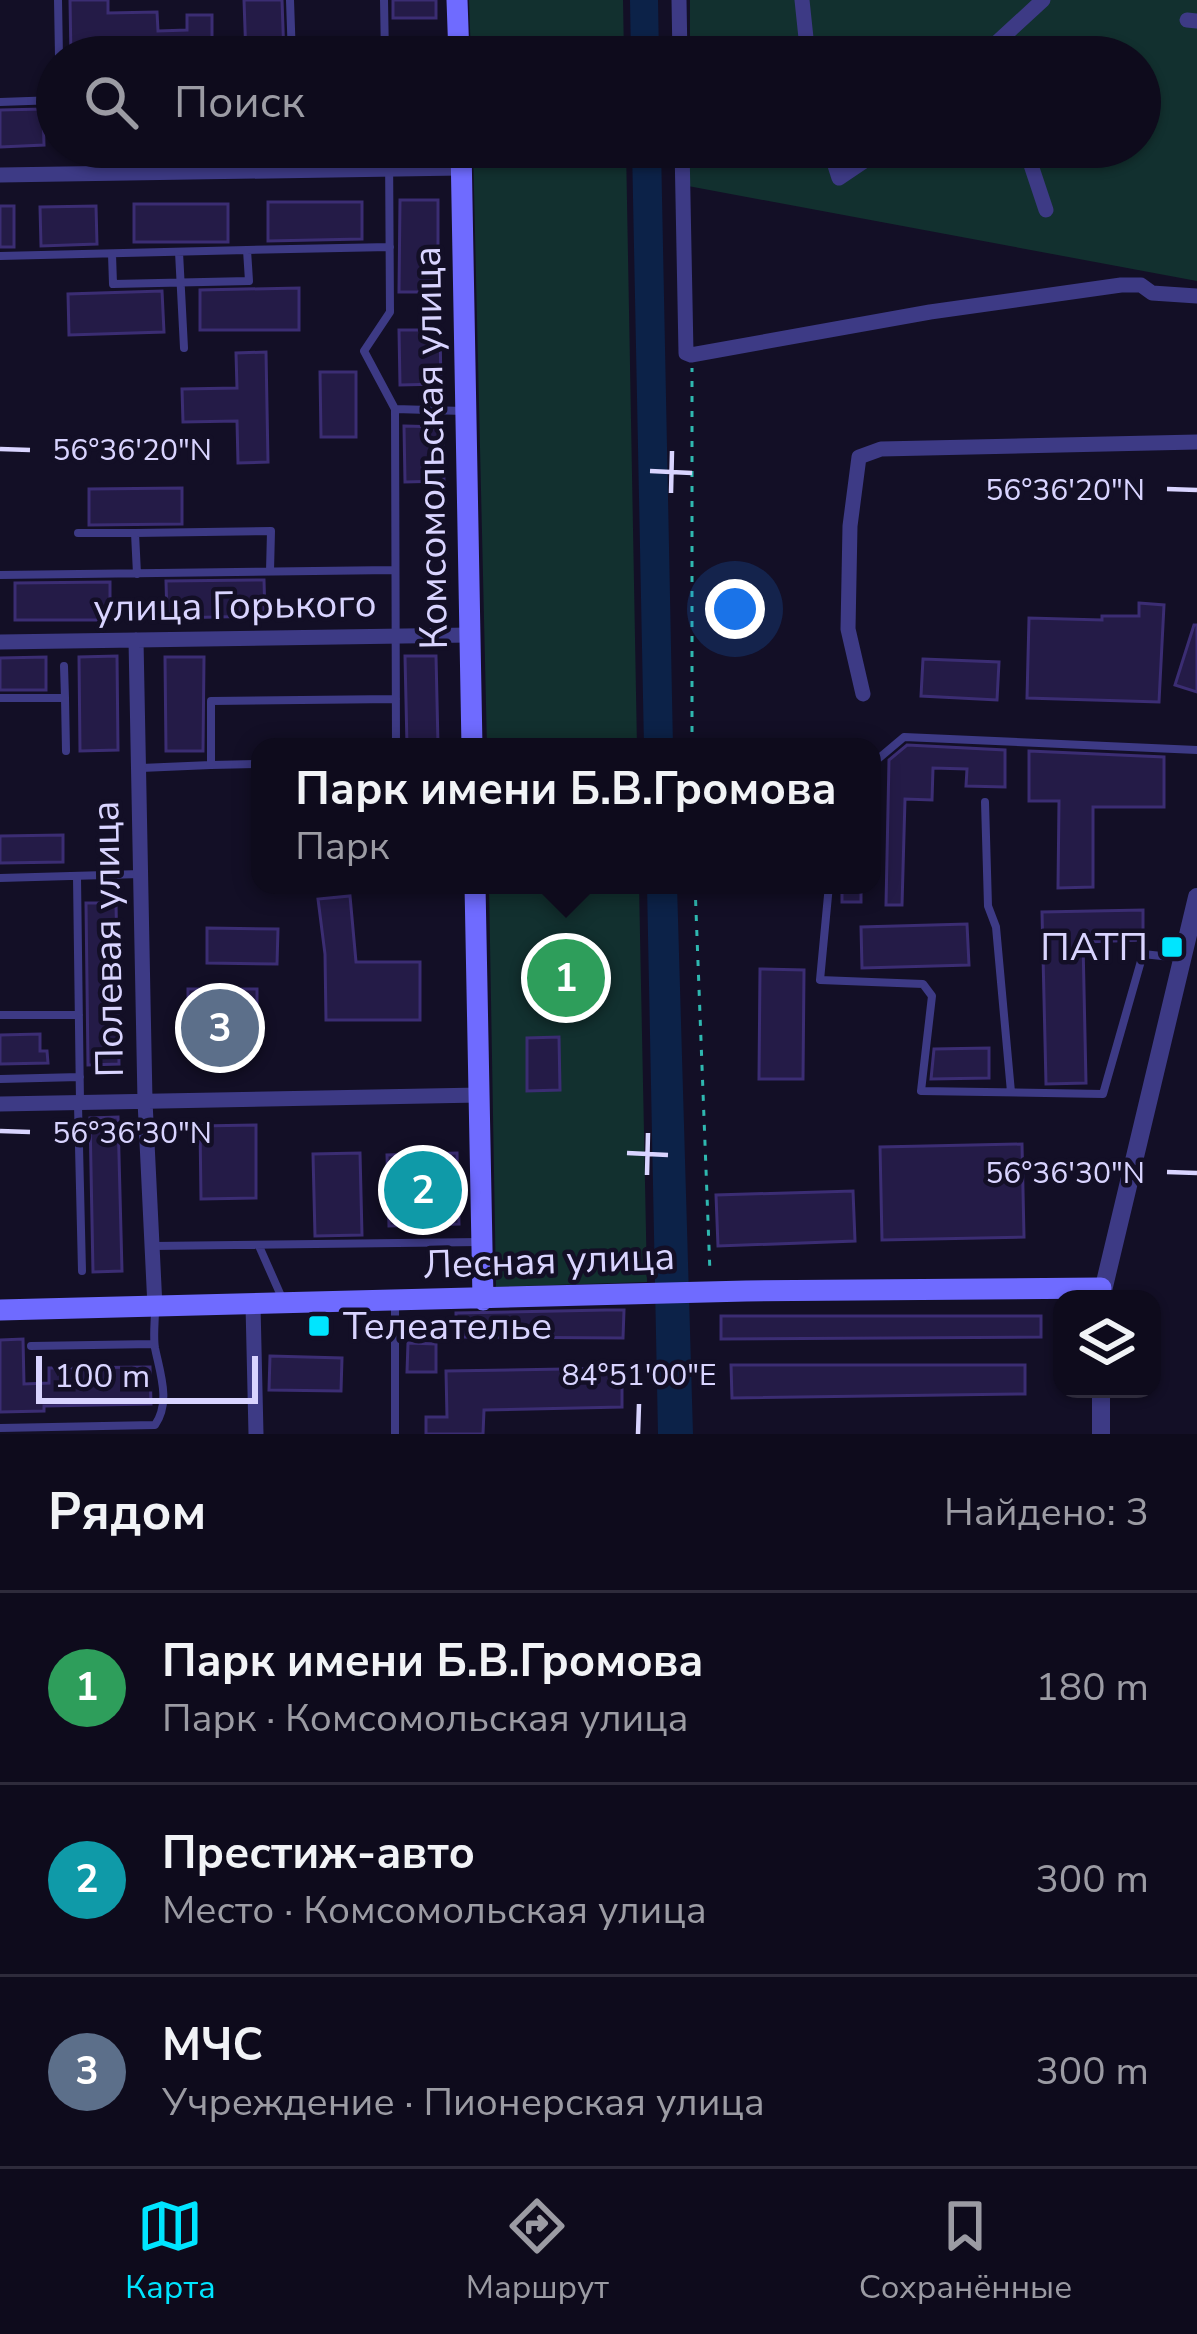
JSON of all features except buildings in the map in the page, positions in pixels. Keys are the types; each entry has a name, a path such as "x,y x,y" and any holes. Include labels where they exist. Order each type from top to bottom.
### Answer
{"main road":[{"path":"457,0 458,36"},
{"name":"Комсомольская улица","path":"461,168 472,738"},
{"path":"475,894 483,1300"},
{"name":"Лесная улица","path":"0,1310 711,1292 1053,1294"}],"street":[{"path":"680,0 680,36"},
{"path":"802,0 806,36"},
{"path":"1004,36 1043,0"},
{"path":"0,175 406,168"},
{"path":"682,168 686,353 1121,285 1197,296"},
{"path":"1032,168 1046,210"},
{"path":"863,694 848,629 850,526 859,457 880,449 1197,442"},
{"name":"улица Горького","path":"0,642 470,635"},
{"name":"Полевая улица","path":"136,640 145,1101 155,1307"},
{"path":"1102,1290 1197,897"},
{"path":"0,1104 480,1095"},
{"path":"253,1306 256,1434"},
{"path":"1101,1398 1101,1434"}],"lane":[{"path":"58,0 59,36"},
{"path":"290,0 291,36"},
{"path":"384,0 385,36"},
{"path":"0,102 36,101"},
{"path":"390,168 391,312 364,351 395,410 397,738"},
{"path":"0,256 391,247"},
{"path":"112,254 112,284 249,281 247,250"},
{"path":"179,252 184,348"},
{"path":"395,410 464,411"},
{"path":"78,532 271,531 270,571"},
{"path":"135,532 136,574"},
{"path":"0,575 394,570"},
{"path":"64,667 66,751"},
{"path":"0,698 64,698"},
{"path":"211,765 211,701 396,699"},
{"path":"881,756 904,737 1197,750"},
{"path":"136,768 251,764"},
{"path":"985,802 988,906 996,927 1011,1092"},
{"path":"0,878 142,874"},
{"path":"77,877 82,1271"},
{"path":"828,894 820,980 923,984 932,996 921,1091 1103,1094 1142,954 1197,973"},
{"path":"0,1015 79,1015"},
{"path":"0,1079 80,1077"},
{"path":"153,1246 482,1243"},
{"path":"258,1246 285,1305"},
{"path":"395,1302 395,1434"},
{"path":"0,1428 155,1425 162,1415 163,1393 154,1344 155,1307"},
{"path":"31,1346 154,1344"}],"path":[{"path":"692,738 689,413 693,354"},
{"path":"695,894 711,1292"}],"green space":[{"path":"469,0 623,0 624,36 470,36"},
{"path":"690,0 1197,0 1197,281 688,186 688,168 1161,168 1161,36 690,36"},
{"path":"473,168 626,168 637,738 487,738"},
{"path":"489,894 639,894 647,1282 496,1287"}],"water":[{"path":"630,0 658,0 659,36 631,36"},
{"path":"632,168 661,168 673,738 644,738"},
{"path":"647,894 677,894 693,1434 658,1434"}],"place":[{"name":"ПАТП","path":"1172,947"},
{"name":"Парк имени Б.В.Громова","path":"566,978"},
{"name":"МЧС","path":"220,1028"},
{"name":"Престиж-авто","path":"423,1190"},
{"name":"Телеателье","path":"319,1326"}]}
